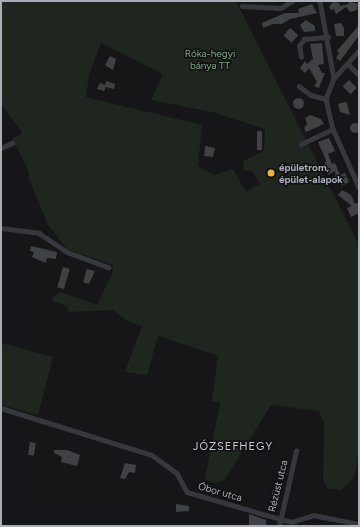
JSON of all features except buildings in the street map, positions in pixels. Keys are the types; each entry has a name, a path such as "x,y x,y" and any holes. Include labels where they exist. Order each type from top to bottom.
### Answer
{"street":[{"path":"242,6 281,8 292,1"},
{"path":"320,1 328,37 334,79"},
{"path":"301,56 299,46 304,39 328,37"},
{"path":"359,51 334,79 326,99 333,129 358,181 359,187"},
{"path":"348,64 359,75"},
{"path":"299,86 311,95 326,99"},
{"path":"301,144 333,129"},
{"path":"1,148 12,143"},
{"path":"1,228 39,233 67,252 108,267"},
{"name":"Óbor utca","path":"1,408 152,455 177,473 187,492 292,522 314,515 359,524"},
{"name":"Rézüst utca","path":"279,526 279,519 296,452"}],"green space":[{"name":"Róka-hegyi bánya TT","path":"1,1 236,1 359,245 359,453 354,478 341,490 327,488 323,479 324,423 319,411 271,405 224,481 214,483 205,479 220,403 212,401 218,356 158,336 147,375 125,372 142,326 125,320 113,310 69,312 66,305 54,302 52,298 61,292 97,305 113,272 112,265 67,249 48,225 29,178 29,172 12,138 19,136 22,132 1,104","holes":["101,43 163,74 151,100 212,112 265,129 264,151 243,161 244,171 252,171 260,184 246,192 233,169 214,175 198,166 202,125 86,97 89,75"]},
{"path":"1,343 53,357 38,415 1,405"}],"place":[{"name":"épületrom, épület-alapok","path":"271,173"}],"district":[{"name":"JÓZSEFHEGY","path":"233,447"}]}
